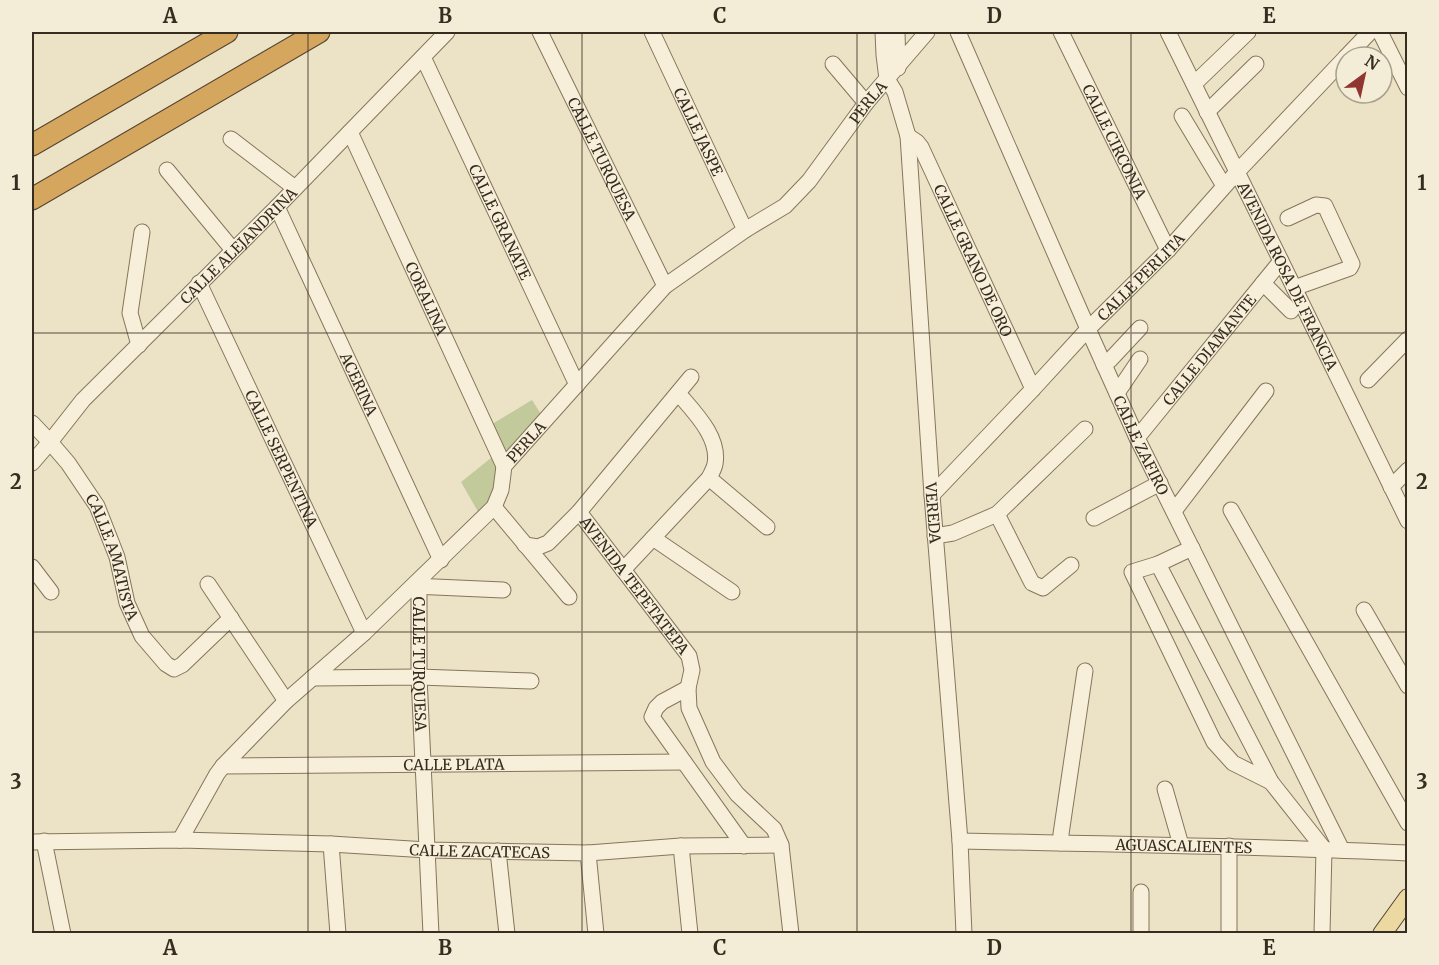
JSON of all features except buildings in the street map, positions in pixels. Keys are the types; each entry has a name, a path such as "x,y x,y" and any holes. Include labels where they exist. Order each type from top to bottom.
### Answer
{"highway":[{"path":"32,145 227,32"},
{"path":"32,199 319,32"}],"main road":[{"path":"1382,933 1407,898"}],"street":[{"name":"CALLE ALEJANDRINA","path":"32,463 83,400 277,207 447,32"},
{"name":"CALLE TURQUESA","path":"540,32 665,286"},
{"name":"CALLE JASPE","path":"652,32 745,230"},
{"name":"VEREDA","path":"883,32 887,79 895,92 908,136 935,536 960,841 963,933"},
{"name":"VEREDA","path":"895,92 899,64 897,32"},
{"name":"PERLA","path":"180,840 223,766 286,701 416,586 494,507 501,490 504,466 665,286 745,230 785,206 808,181 866,104 927,32"},
{"name":"CALLE ZAFIRO","path":"958,32 1137,438 1342,850"},
{"name":"CALLE CIRCONIA","path":"1061,32 1168,250"},
{"name":"AVENIDA ROSA DE FRANCIA","path":"1168,32 1407,521"},
{"path":"1194,84 1248,32"},
{"name":"CALLE PERLITA","path":"1358,45 1370,32"},
{"path":"1380,32 1407,88"},
{"name":"CALLE GRANATE","path":"423,57 577,385"},
{"path":"833,64 866,104"},
{"path":"1207,112 1256,64"},
{"name":"CALLE PERLITA","path":"932,495 1088,329 1168,250 1224,186 1334,70"},
{"path":"1182,116 1224,186"},
{"name":"CORALINA","path":"350,132 504,466"},
{"name":"CALLE GRANO DE ORO","path":"908,136 921,147 1033,389"},
{"path":"231,139 295,188"},
{"path":"167,170 233,250"},
{"path":"1288,218 1316,205 1325,206 1352,264 1350,268 1294,288"},
{"name":"ACERINA","path":"277,207 441,560"},
{"path":"139,345 130,313 142,232"},
{"name":"CALLE DIAMANTE","path":"1137,438 1281,261"},
{"name":"CALLE SERPENTINA","path":"199,283 364,633"},
{"path":"1263,283 1291,311"},
{"path":"1104,365 1140,328"},
{"path":"1368,380 1407,339"},
{"path":"1117,393 1140,358"},
{"path":"579,512 691,377"},
{"path":"1173,511 1266,391"},
{"path":"623,570 709,478 715,465 715,448 705,424 678,393"},
{"path":"32,423 50,442"},
{"path":"935,536 953,533 997,514 1085,429"},
{"name":"CALLE AMATISTA","path":"50,442 68,463 97,506 117,557 127,603 142,636 166,664 174,669 182,665 231,618"},
{"path":"1391,487 1407,470"},
{"path":"709,478 767,527"},
{"path":"1094,518 1160,483"},
{"path":"494,507 569,597"},
{"path":"1231,510 1407,823"},
{"name":"AVENIDA TEPETATEPA","path":"525,545 538,547 548,543 579,512 689,656 692,670 688,688 689,708 712,762 737,794 774,829 781,845"},
{"path":"997,514 1032,583 1043,588 1071,565"},
{"path":"653,538 732,592"},
{"path":"1192,548 1158,564 1132,572 1214,742 1233,763 1271,782"},
{"path":"1158,564 1271,782 1324,849 1323,933"},
{"path":"32,567 51,592"},
{"path":"208,584 286,701"},
{"name":"CALLE TURQUESA","path":"416,586 431,933"},
{"path":"416,586 503,590"},
{"path":"1364,610 1407,686"},
{"path":"1061,843 1085,671"},
{"path":"312,678 419,677 531,681"},
{"path":"688,688 662,702 652,717 744,846"},
{"name":"CALLE PLATA","path":"223,766 684,762"},
{"path":"1165,789 1181,845"},
{"name":"CALLE ZACATECAS","path":"38,842 180,840 332,844 428,850 588,853 681,846 781,845"},
{"name":"AGUASCALIENTES","path":"960,841 1229,846 1407,853"},
{"path":"38,842 63,933"},
{"path":"332,844 338,933"},
{"path":"781,845 791,933"},
{"path":"681,846 690,933"},
{"path":"1229,846 1229,933"},
{"path":"498,851 507,933"},
{"path":"588,853 596,933"},
{"path":"1142,892 1142,933"}],"green space":[{"path":"532,400 544,419 505,462 489,426"},
{"path":"496,454 499,490 480,515 461,482"}]}
